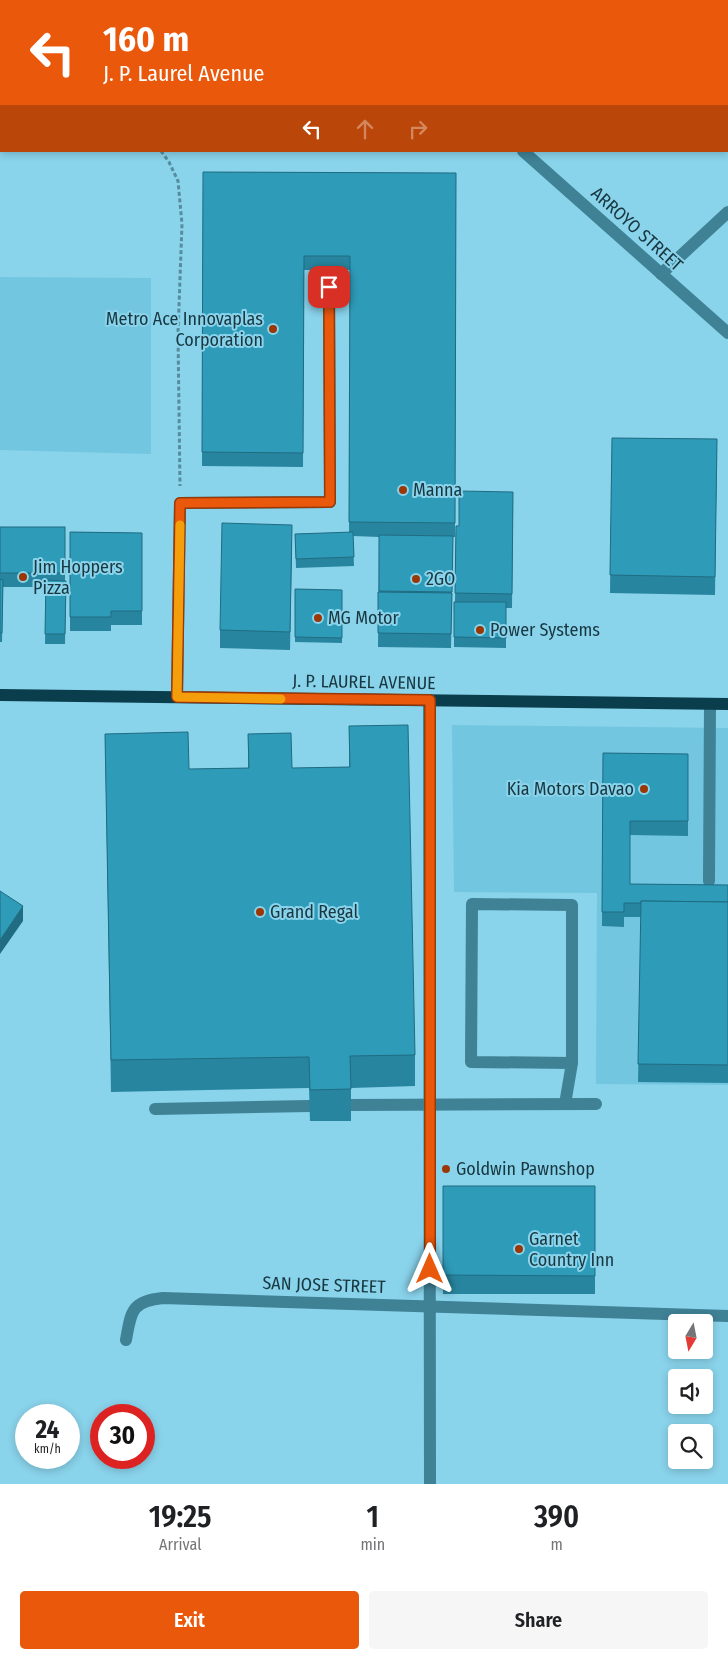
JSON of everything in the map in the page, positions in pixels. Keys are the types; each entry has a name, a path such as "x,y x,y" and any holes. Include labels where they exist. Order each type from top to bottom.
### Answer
{"main road":[{"name":"J. P. LAUREL AVENUE","path":"0,695 728,704"}],"street":[{"name":"ARROYO STREET","path":"524,152 728,333"},
{"path":"661,274 728,212"},
{"path":"177,697 180,503 330,502 329,287"},
{"path":"430,700 430,1484"},
{"path":"709,881 710,704"},
{"path":"565,1104 572,1063 572,905 472,904 471,1062 572,1063"},
{"path":"350,1105 596,1104"},
{"path":"155,1109 310,1106"},
{"name":"SAN JOSE STREET","path":"126,1340 137,1305 148,1299 163,1298 728,1316"}],"path":[{"path":"162,152 169,162 178,182 182,224 178,334 180,503"}],"shaded area":[{"path":"0,277 151,278 151,454 0,450"},
{"path":"452,725 728,728 728,1085 596,1084 597,893 454,892"}],"building":[{"path":"203,172 456,173 455,523 349,522 350,256 304,256 303,453 202,452"},
{"path":"612,438 717,439 715,577 610,575"},
{"path":"459,491 513,492 512,594 455,593 456,526 459,526"},
{"path":"222,523 292,525 290,632 220,630"},
{"path":"0,527 65,527 65,573 0,573"},
{"path":"70,532 142,533 142,611 111,611 111,617 70,617"},
{"path":"353,532 354,557 296,559 295,534"},
{"path":"379,535 453,536 452,592 379,591"},
{"path":"0,579 3,580 2,633 0,633"},
{"path":"46,580 66,581 65,634 45,634"},
{"path":"295,589 342,590 342,638 295,637"},
{"path":"378,592 452,593 451,634 378,633"},
{"path":"454,602 506,602 506,638 454,637"},
{"name":"Grand Regal","path":"408,725 415,1055 350,1056 351,1089 310,1090 309,1057 111,1060 105,734 188,732 189,769 249,768 248,734 291,733 292,768 350,767 349,726"},
{"path":"603,753 688,754 688,821 630,821 630,884 728,885 728,902 641,901 641,903 624,903 624,912 602,912"},
{"path":"0,891 23,906 0,940"},
{"path":"641,901 728,902 728,1065 638,1064"},
{"name":"Garnet Country Inn","path":"443,1186 595,1186 595,1276 443,1275"}],"slow traffic":[{"path":"180,525 177,697 281,699"}],"place":[{"name":"Metro Ace Innovaplas Corporation","path":"273,329"},
{"name":"Manna","path":"403,490"},
{"name":"Jim Hoppers Pizza","path":"23,577"},
{"name":"2GO","path":"416,579"},
{"name":"MG Motor","path":"318,618"},
{"name":"Power Systems","path":"480,630"},
{"name":"Kia Motors Davao","path":"644,789"},
{"name":"Grand Regal","path":"260,912"},
{"name":"Goldwin Pawnshop","path":"446,1169"},
{"name":"Garnet Country Inn","path":"519,1249"}],"route":[{"path":"329,287 330,502 180,503 177,697 430,700 430,1269"}]}
